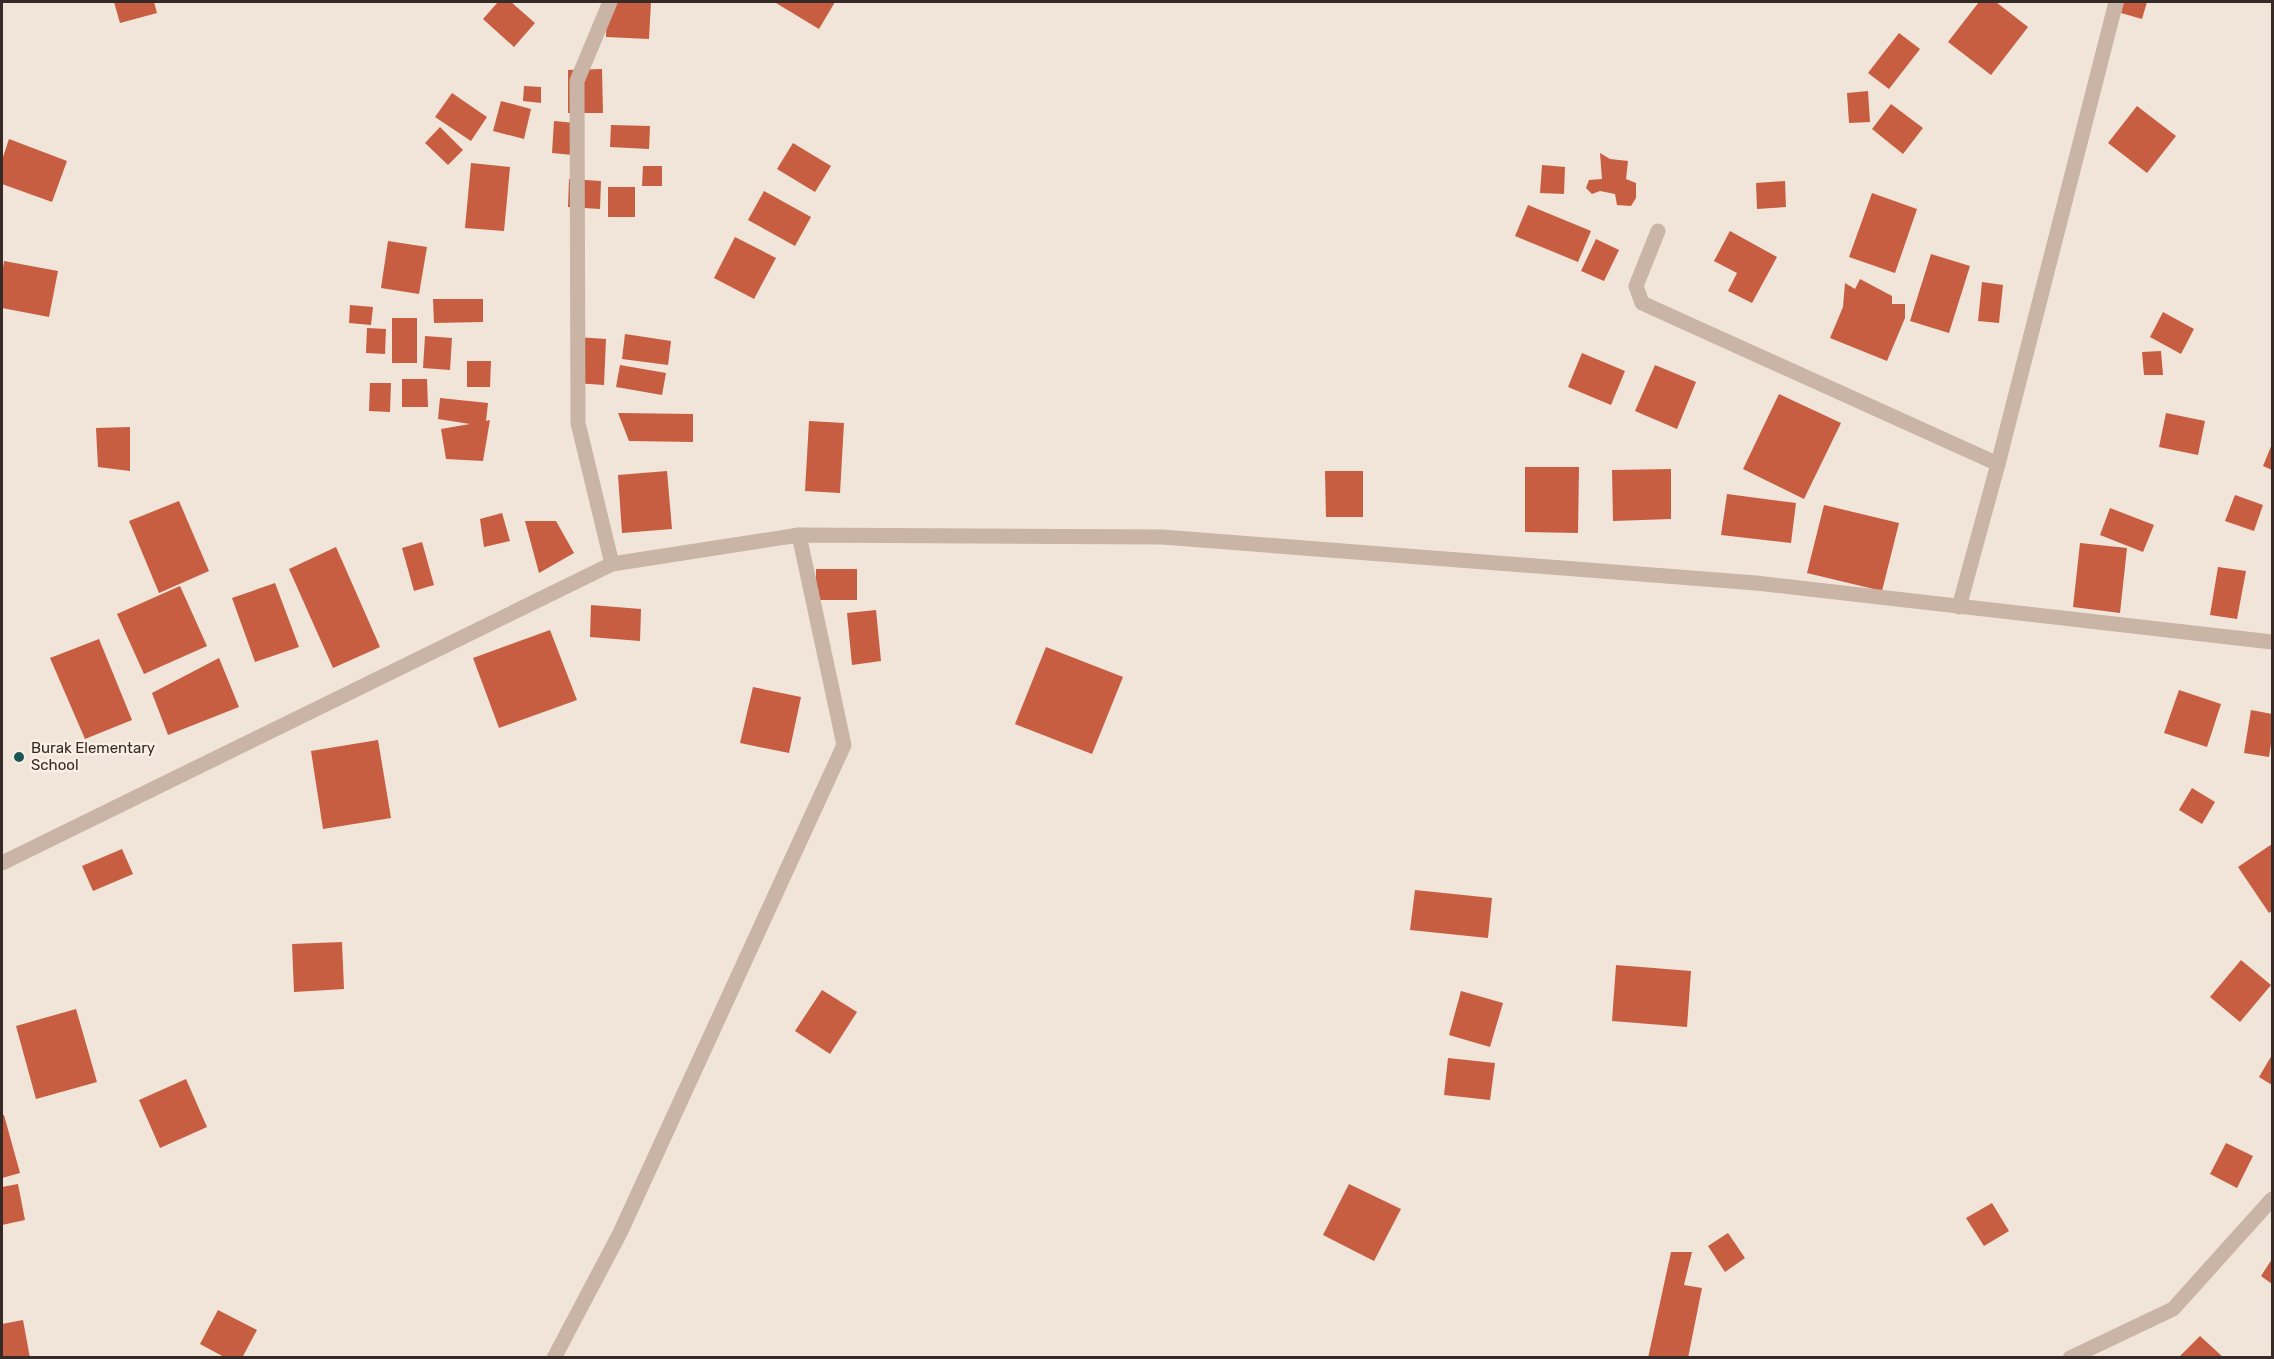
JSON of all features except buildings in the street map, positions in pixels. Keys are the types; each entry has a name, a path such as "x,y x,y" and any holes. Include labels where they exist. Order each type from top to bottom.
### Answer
{"street":[{"path":"610,2 577,81 578,423 612,564"},
{"path":"1959,607 1998,464 2116,2"},
{"path":"1658,231 1636,286 1642,303 1998,464"},
{"path":"554,1358 620,1233 844,745 799,535"},
{"path":"2,863 612,564 799,535 1162,537 1744,582 2272,642"},
{"path":"2070,1358 2173,1309 2272,1199"}],"place":[{"name":"Burak Elementary School","path":"19,757"}]}
